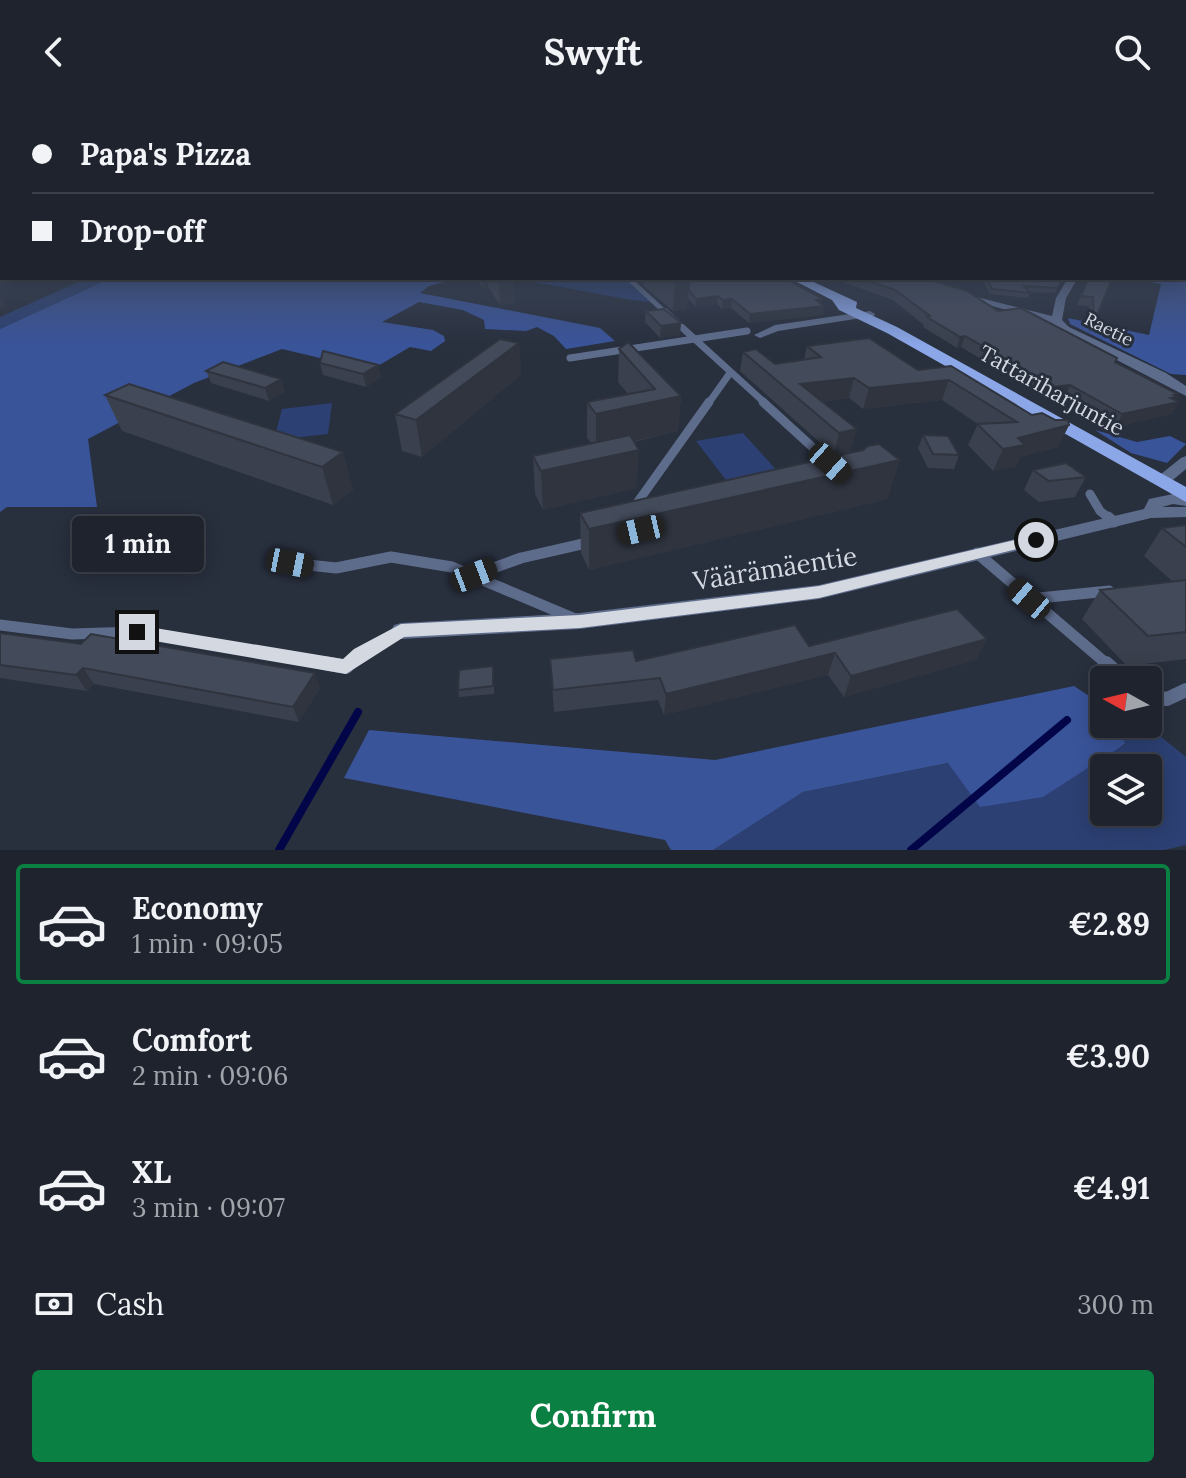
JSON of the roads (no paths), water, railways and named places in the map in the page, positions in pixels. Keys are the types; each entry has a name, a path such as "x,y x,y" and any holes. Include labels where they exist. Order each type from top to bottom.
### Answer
{"main road":[{"name":"Tattariharjuntie","path":"799,280 1162,481 1186,498"}],"street":[{"name":"Raetie","path":"1072,280 1061,298 1056,321 1186,392"},
{"path":"959,296 1056,321"},
{"path":"754,333 865,315"},
{"path":"1162,481 1186,461"},
{"name":"Väärämäentie","path":"1151,513 1155,503 1186,498"},
{"name":"Väärämäentie","path":"401,631 580,621 819,592 1151,513 1186,512"}],"lane":[{"path":"630,280 840,471"},
{"path":"570,358 754,333"},
{"path":"629,513 730,373"},
{"path":"1090,494 1100,511 1114,522"},
{"path":"474,575 521,558 598,540"},
{"path":"977,553 1108,666"},
{"path":"290,563 336,568 391,557 452,567 580,621"},
{"path":"1029,599 1128,589"},
{"path":"0,625 72,634 137,632 346,667 360,654 401,631"},
{"path":"1162,698 1186,690"}],"waterway":[{"path":"279,850 358,712"},
{"path":"911,850 1067,720"}]}
